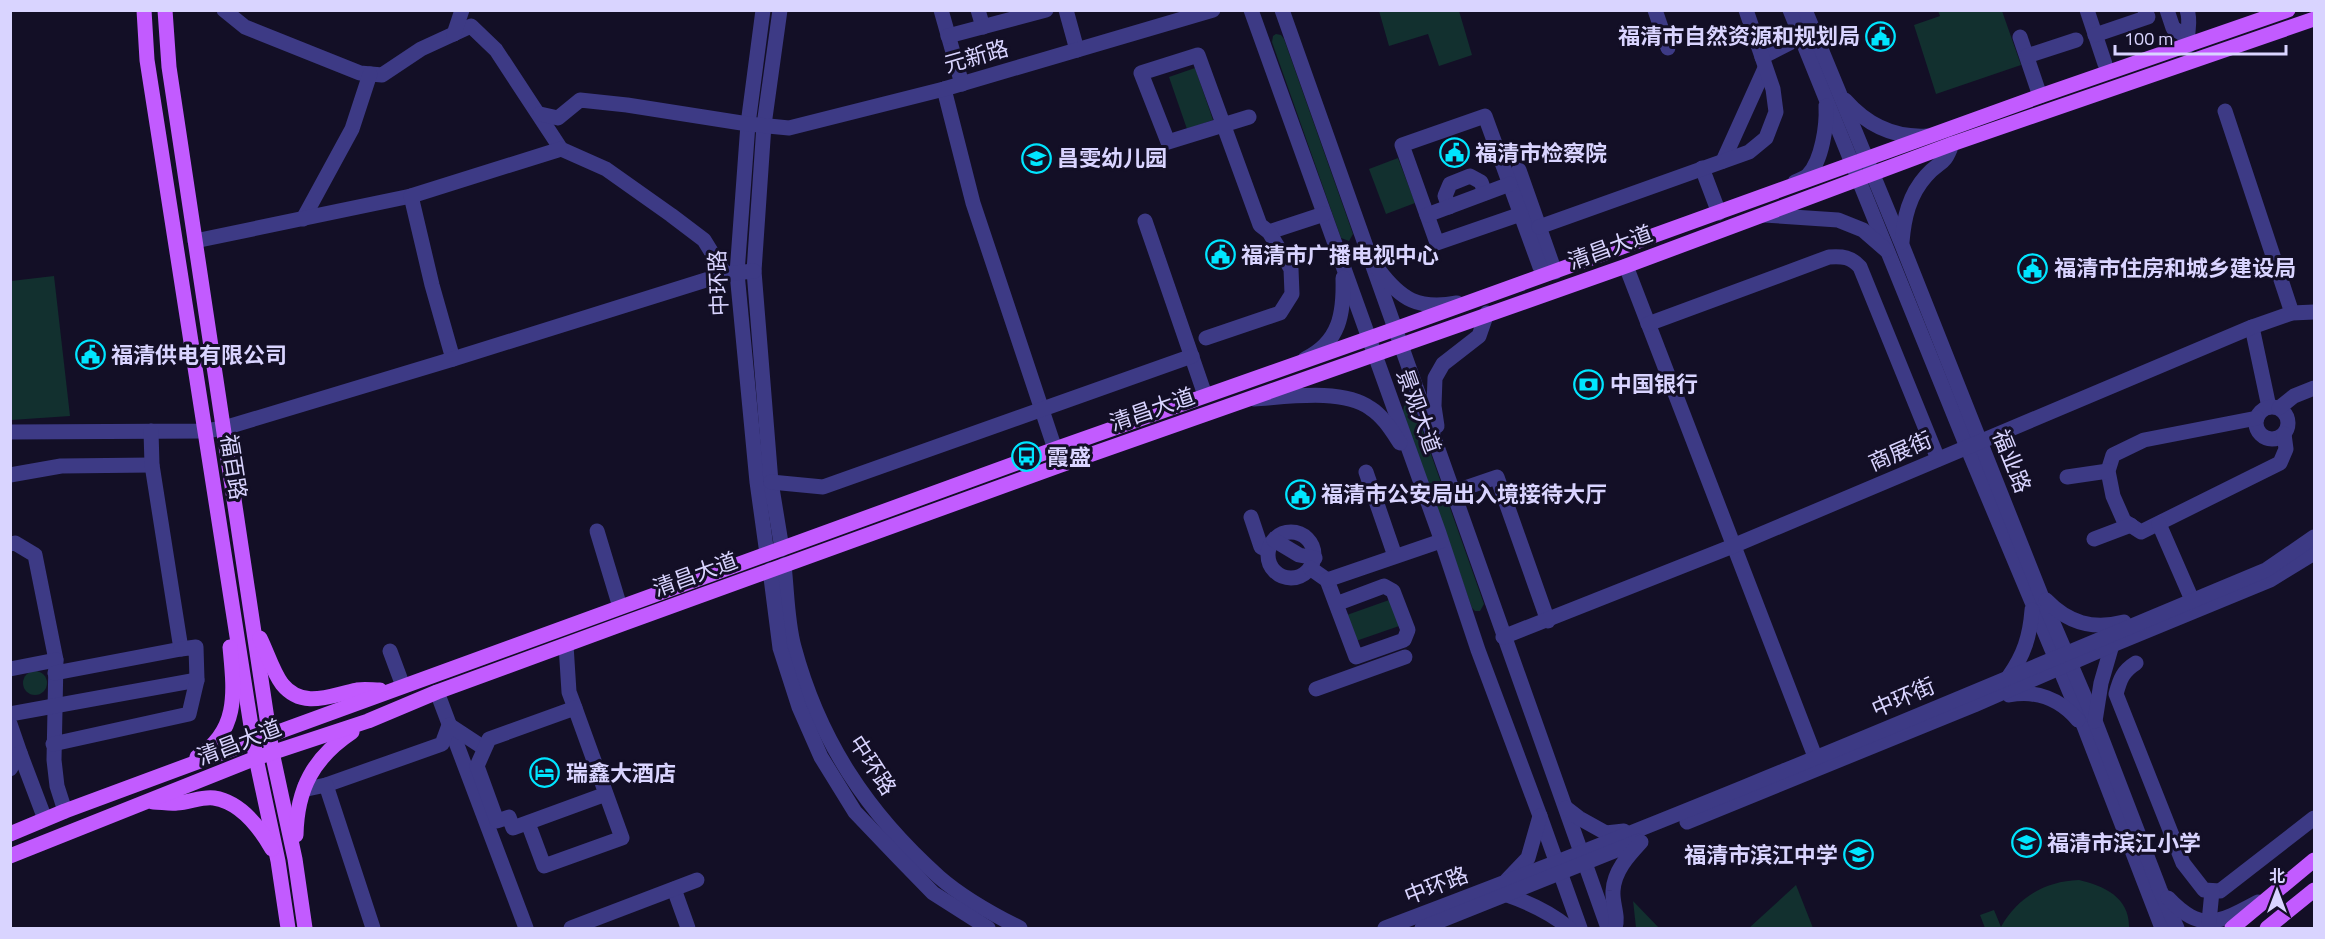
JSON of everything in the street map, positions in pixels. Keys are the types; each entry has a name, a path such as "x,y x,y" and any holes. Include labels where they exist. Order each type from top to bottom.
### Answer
{"main road":[{"name":"福百路","path":"144,10 147,60 256,758 278,861 288,928"},
{"name":"福百路","path":"165,10 169,67 272,752 295,859 305,928"},
{"name":"清昌大道","path":"10,834 176,769 1055,449 1719,213 2187,41 2288,10"},
{"name":"清昌大道","path":"10,856 256,758 368,722 437,692 777,568 1487,313 1626,266 1952,144 2310,23"},
{"path":"176,769 205,752 219,737 231,715 234,692 230,644 236,621"},
{"path":"253,624 281,682 288,690 302,698 319,700 359,690 396,688"},
{"path":"295,859 297,810 304,786 327,750 368,722"},
{"path":"150,801 176,804 213,798 230,803 250,819 266,837 278,861"},
{"path":"2232,928 2314,860"},
{"path":"2267,928 2314,890"}],"street":[{"path":"224,10 245,27 360,73 382,75 421,49 471,26 496,50 561,149 606,169 671,214 704,240 731,274"},
{"path":"454,34 462,10"},
{"name":"中环路","path":"764,10 731,274 767,554"},
{"name":"中环路","path":"780,10 764,125 754,271 771,482 782,549"},
{"path":"941,10 962,84"},
{"path":"978,10 983,27"},
{"path":"1066,10 1077,50"},
{"name":"元新路","path":"540,114 558,118 580,100 789,128 962,84 1213,10"},
{"name":"景观大道","path":"1251,10 1415,466 1478,650 1581,928"},
{"name":"景观大道","path":"1282,10 1503,637 1609,925"},
{"path":"1655,10 1668,48"},
{"path":"1539,227 1749,152 1766,138 1776,111 1773,89 1746,10"},
{"name":"福业路","path":"1790,10 1801,37 1832,94"},
{"name":"福业路","path":"1804,10 1832,94 1973,445 2062,661 2177,928"},
{"path":"2087,10 2105,64"},
{"path":"2095,35 2148,17 2145,10"},
{"path":"2167,10 2173,28 2187,41"},
{"path":"2187,10 2190,20 2187,41"},
{"path":"948,36 1040,11"},
{"path":"1723,161 1763,63 1801,37"},
{"path":"2020,37 2040,96"},
{"path":"2027,56 2076,40"},
{"path":"1206,338 1280,313 1292,294 1291,269 1269,232 1260,225 1223,125 1198,55 1141,73 1168,142 1223,125 1249,117"},
{"path":"303,219 352,129 370,74"},
{"path":"944,89 973,203 1055,449"},
{"path":"1784,189 1808,175 1815,163 1832,94 1872,125 1895,134 1913,137 1933,135"},
{"path":"2225,111 2292,313"},
{"path":"1521,214 1437,243 1402,145 1485,116 1521,214 1540,267"},
{"path":"1764,215 1838,220 1863,230 1895,249 1909,203 1925,177 1946,161 1952,144"},
{"path":"195,242 411,196 561,149"},
{"path":"1702,168 1719,213"},
{"path":"1519,170 1555,272"},
{"path":"1449,207 1445,196 1450,184 1470,176 1481,182 1485,193"},
{"path":"1427,214 1510,184"},
{"path":"411,196 432,285 453,359"},
{"path":"1269,232 1324,214"},
{"path":"1145,221 1205,395"},
{"path":"1648,324 1830,257 1843,256 1854,260 1860,267 1938,459"},
{"path":"1370,258 1401,295 1422,304 1440,306 1481,298"},
{"path":"1286,368 1313,355 1335,334 1343,298 1343,266"},
{"path":"1626,266 1818,763"},
{"path":"10,432 205,431 224,428 731,274 754,271"},
{"name":"商展街","path":"1503,637 1733,546 2252,327 2292,313 2314,312"},
{"path":"1440,456 1434,406 1435,378 1443,364 1479,336 1487,313"},
{"path":"2252,327 2274,408 2287,415 2288,420 2284,434 2275,439 2264,437 2257,428 2257,418 2264,409 2274,408 2314,388"},
{"path":"771,482 823,487 1192,356"},
{"path":"1248,399 1317,396 1351,400 1369,406 1390,428 1415,466"},
{"path":"2257,418 2144,440 2113,454 2108,471 2113,496 2124,521 2141,532 2280,464 2286,449 2284,434"},
{"path":"151,431 152,465 181,649"},
{"path":"10,475 61,466 152,465"},
{"path":"2067,477 2108,471"},
{"path":"1366,472 1395,556"},
{"path":"1452,492 1497,477 1548,621"},
{"path":"1251,517 1261,547 1271,545 1284,532 1300,533 1312,543 1312,563 1302,576 1295,578 1280,575 1270,565 1271,545"},
{"path":"2159,524 2194,605"},
{"path":"2094,539 2131,525"},
{"path":"597,531 620,607"},
{"name":"中环街","path":"1818,763 2007,678 2112,645 2265,570 2314,537"},
{"path":"1327,580 1441,541"},
{"path":"10,544 15,543 35,555 56,667 53,744 57,786 65,811"},
{"name":"中环街","path":"1505,890 1818,763 1974,705 2139,622 2270,580 2314,553"},
{"path":"1312,563 1327,580 1361,673"},
{"name":"中环路","path":"777,568 780,648 800,707 821,757 855,812 898,857 933,892 988,928"},
{"name":"中环路","path":"777,568 793,645 813,704 835,752 867,802 940,878 983,909 1020,928"},
{"path":"1336,604 1384,586 1393,591 1408,630 1404,640 1356,657"},
{"path":"2007,678 2025,650 2037,601 2086,625 2109,626 2129,621 2139,622"},
{"path":"528,823 544,866 622,838 569,692 566,645"},
{"path":"1974,705 2012,694 2034,693 2055,700 2089,724 2112,645"},
{"path":"10,669 56,667 196,647 197,680 189,714 53,744"},
{"path":"390,651 396,688"},
{"path":"1316,689 1405,657"},
{"path":"2136,663 2126,669 2119,681 2116,694 2183,863 2204,890 2220,891 2314,818"},
{"path":"10,714 197,680"},
{"path":"437,692 526,928"},
{"path":"575,708 489,739 477,766 497,821 509,817 513,828 606,794"},
{"path":"10,724 15,747 45,819"},
{"name":"福业路","path":"2089,724 2159,924"},
{"path":"449,725 484,748"},
{"path":"304,786 307,789 326,785 442,744 449,725"},
{"path":"10,769 15,747"},
{"path":"1525,775 1550,766"},
{"path":"326,785 373,928"},
{"path":"1565,806 1579,818 1606,833 1641,835 1617,872 1613,891 1617,922 1581,928"},
{"path":"1540,816 1528,858 1505,890 1554,915 1569,928"},
{"path":"571,928 697,880"},
{"path":"674,889 688,928"},
{"name":"中环路","path":"1385,928 1505,890"},
{"name":"中环路","path":"1422,928 1505,890"},
{"path":"2160,890 2184,914 2195,920 2209,922 2232,915 2274,894"},
{"path":"2209,922 2212,891"}],"green space":[{"path":"1379,11 1459,11 1472,55 1439,66 1428,34 1389,46"},
{"path":"1938,11 2002,11 2021,65 1936,94 1914,25 1940,16"},
{"path":"1276,34 1281,35 1284,39 1353,234 1349,241 1341,238 1272,42"},
{"path":"1195,68 1213,120 1187,129 1169,77"},
{"path":"1398,158 1415,203 1386,214 1369,169"},
{"path":"54,276 70,416 11,420 11,281"},
{"path":"1407,404 1412,405 1415,409 1484,604 1480,611 1472,608 1403,412"},
{"path":"1392,599 1402,625 1353,642 1344,616"},
{"path":"35,671 40,672 46,678 46,688 40,694 35,695 30,694 24,688 23,683 24,678 30,672"},
{"path":"2079,880 2098,886 2114,895 2125,909 2129,928 1985,928 1980,915 1994,910 2001,927 2015,908 2033,893 2055,884"},
{"path":"1796,885 1813,928 1749,928"},
{"path":"1633,901 1659,928 1636,928"}],"place":[{"name":"福清市自然资源和规划局","path":"1881,36"},
{"name":"福清市检察院","path":"1454,153"},
{"name":"昌雯幼儿园","path":"1036,158"},
{"name":"福清市广播电视中心","path":"1220,255"},
{"name":"福清市住房和城乡建设局","path":"2033,268"},
{"name":"福清供电有限公司","path":"90,355"},
{"name":"中国银行","path":"1589,384"},
{"name":"霞盛","path":"1026,457"},
{"name":"福清市公安局出入境接待大厅","path":"1300,494"},
{"name":"瑞鑫大酒店","path":"545,773"},
{"name":"福清市滨江小学","path":"2026,843"},
{"name":"福清市滨江中学","path":"1859,855"}]}
